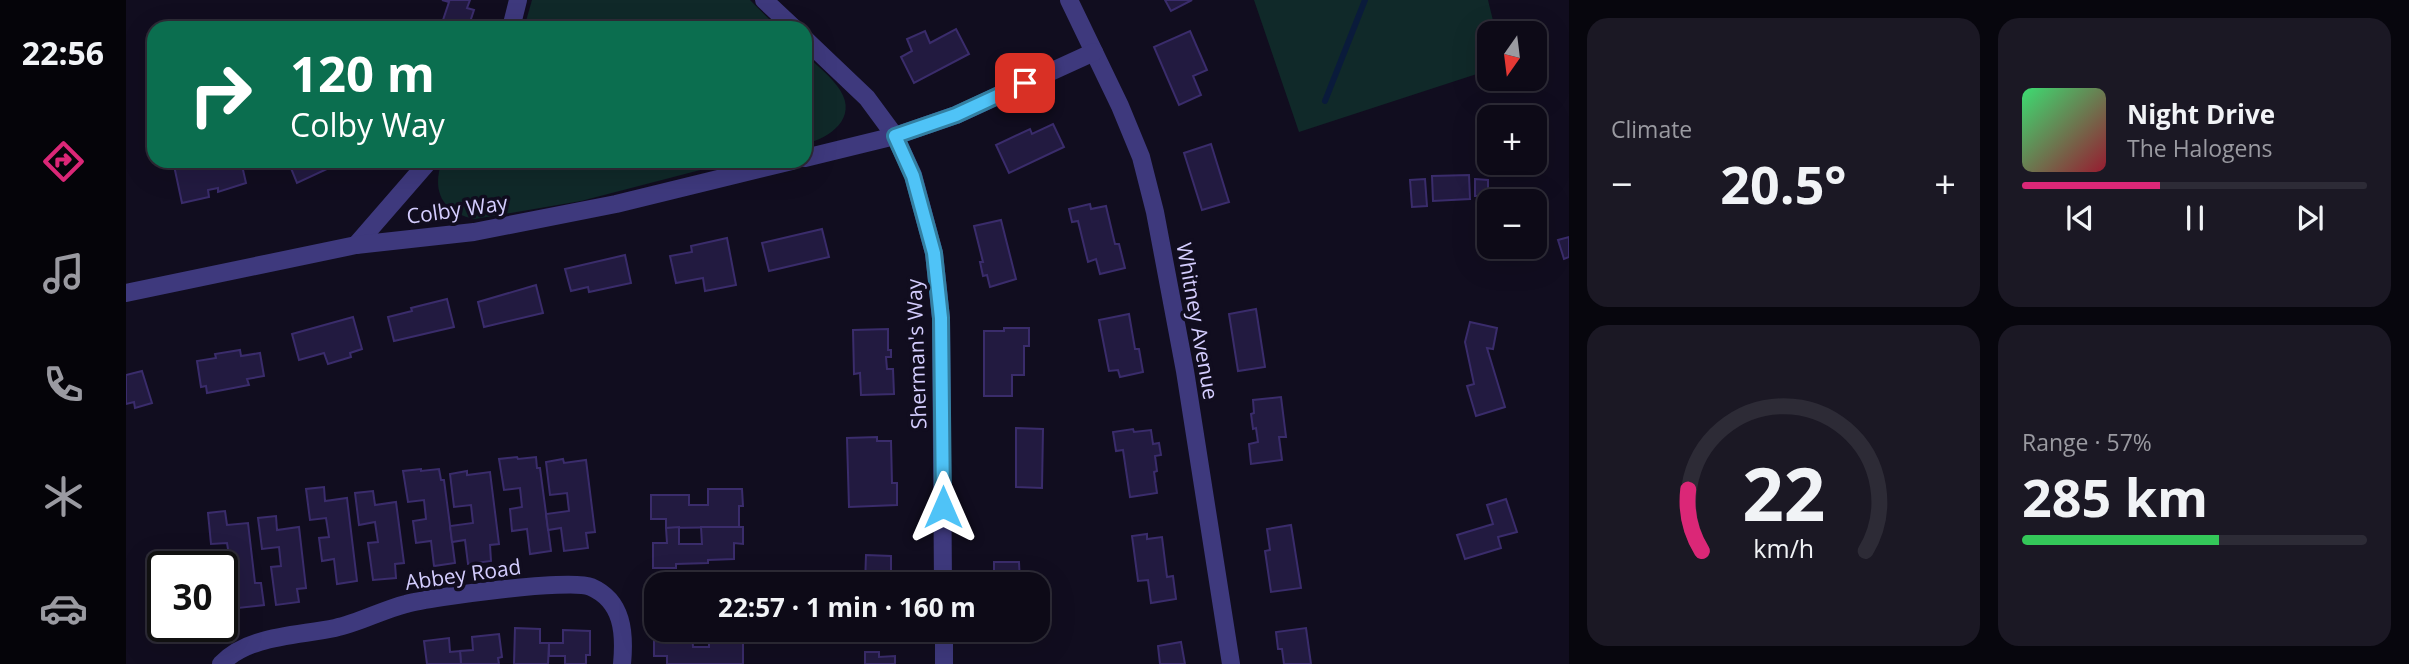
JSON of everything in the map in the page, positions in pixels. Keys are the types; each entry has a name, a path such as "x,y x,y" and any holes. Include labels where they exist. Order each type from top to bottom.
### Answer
{"street":[{"path":"513,21 518,0"},
{"path":"764,0 786,21"},
{"name":"Whitney Avenue","path":"1069,0 1120,106 1141,157 1155,212 1185,371 1231,664"},
{"name":"Sherman's Way","path":"812,46 867,98 895,136 913,176 934,253 940,305 943,572"},
{"path":"812,156 895,136 956,115 1094,52"},
{"path":"356,245 423,168"},
{"name":"Colby Way","path":"126,293 356,245 474,232 616,205 764,168"},
{"name":"Abbey Road","path":"221,664 230,655 252,643 338,628 407,603 439,597 565,584 589,586 612,603 621,617 622,664"},
{"path":"944,642 944,664"}],"green space":[{"path":"532,0 750,0 771,21 526,21"},
{"path":"1254,0 1488,0 1493,21 1477,21 1477,74 1299,132"},
{"path":"812,61 837,85 845,100 846,109 839,125 832,132 812,142"},
{"path":"440,168 708,168 581,201 475,219 455,212 442,199"}],"building":[{"path":"442,0 470,0 467,8 474,10 470,21 443,21 449,2"},
{"path":"1165,0 1192,0 1171,11"},
{"path":"956,29 969,54 914,83 901,57 912,51 907,39 925,31 930,43"},
{"path":"1190,31 1207,70 1193,76 1201,95 1179,105 1154,47"},
{"path":"1053,124 1064,147 1009,173 996,145 1030,129 1032,134"},
{"path":"1211,144 1229,202 1202,210 1184,153"},
{"path":"174,168 243,168 246,183 218,192 218,188 208,190 209,197 182,203"},
{"path":"291,168 329,168 297,183"},
{"path":"1469,175 1470,199 1433,201 1432,176"},
{"path":"1425,179 1427,206 1412,207 1410,180"},
{"path":"1475,179 1488,180 1488,189 1477,189 1475,196"},
{"path":"1090,204 1091,209 1106,206 1115,244 1119,244 1125,268 1100,274 1096,259 1088,262 1078,221 1072,222 1069,209"},
{"path":"1001,220 1016,279 990,287 987,275 983,276 980,262 983,262 974,226"},
{"path":"822,229 829,257 769,271 762,243"},
{"path":"1569,237 1569,257 1564,259 1558,240"},
{"path":"727,238 736,285 705,291 703,278 676,283 670,256 692,252 691,246"},
{"path":"625,255 631,283 589,292 588,287 571,291 565,269"},
{"path":"536,285 543,313 484,327 478,302"},
{"path":"447,299 454,327 394,341 388,317"},
{"path":"1256,309 1265,367 1238,371 1229,314"},
{"path":"1129,314 1135,349 1139,349 1143,372 1120,377 1118,370 1109,371 1099,320"},
{"path":"353,317 362,349 350,353 351,357 328,364 324,353 299,360 292,334"},
{"path":"1470,322 1497,328 1493,349 1487,348 1505,407 1476,416 1467,386 1474,384 1465,342"},
{"path":"1004,328 1029,328 1029,346 1024,346 1024,375 1012,375 1012,396 984,396 984,331 1004,331"},
{"path":"888,329 888,350 891,350 891,357 886,357 887,369 893,369 894,394 861,395 860,373 854,374 853,330"},
{"path":"240,350 241,356 260,353 264,376 247,379 249,385 207,393 206,386 201,387 197,361 216,358 215,354"},
{"path":"142,371 152,403 135,408 134,402 126,404 126,375"},
{"path":"1281,397 1286,437 1279,437 1282,460 1251,464 1249,444 1258,442 1251,414 1254,413 1253,400"},
{"path":"1016,428 1043,429 1042,488 1016,487"},
{"path":"1133,429 1134,432 1151,430 1153,444 1159,443 1161,455 1155,456 1157,471 1154,472 1157,493 1130,497 1123,450 1116,451 1113,432"},
{"path":"877,437 877,441 891,441 892,483 897,483 897,505 849,507 847,438"},
{"path":"536,457 537,468 540,468 551,551 530,554 527,529 512,531 510,509 522,507 520,488 504,490 499,459"},
{"path":"563,459 564,463 586,460 595,532 586,533 588,548 564,551 561,528 548,530 546,514 569,511 567,493 550,495 546,462"},
{"path":"439,469 441,480 444,480 455,563 434,566 431,541 416,543 413,521 426,519 424,500 408,502 403,471"},
{"path":"467,471 467,475 490,472 499,544 490,545 491,561 468,564 465,540 452,542 450,526 473,523 471,505 454,507 450,474"},
{"path":"324,487 325,501 347,498 357,581 337,584 334,559 322,561 319,538 329,537 326,518 310,520 306,489"},
{"path":"708,489 742,489 743,506 739,506 739,527 666,528 666,519 651,519 651,495 689,495 689,505 708,505"},
{"path":"373,491 375,505 396,502 404,563 395,564 396,578 373,580 368,543 378,542 375,522 359,525 355,493"},
{"path":"1506,499 1517,532 1498,537 1501,548 1465,559 1457,535 1493,524 1487,505"},
{"path":"225,511 227,525 248,523 255,583 261,583 264,605 238,608 238,551 228,551 227,543 211,544 208,513"},
{"path":"276,516 277,530 299,527 306,588 297,589 299,602 276,605 271,567 281,566 279,547 262,549 258,518"},
{"path":"1291,525 1301,588 1271,592 1265,551 1270,550 1267,529"},
{"path":"679,527 679,544 702,544 701,527 743,527 743,544 734,543 734,559 676,564 676,568 653,568 653,543 667,543 666,528"},
{"path":"1147,534 1147,539 1162,537 1167,577 1173,576 1176,599 1151,603 1148,580 1138,581 1132,536"},
{"path":"866,555 891,556 891,572 865,572"},
{"path":"994,562 1019,562 1019,572 994,572"},
{"path":"515,628 540,629 540,643 549,643 548,664 514,664"},
{"path":"1306,628 1311,664 1284,664 1282,649 1278,649 1276,632"},
{"path":"563,630 590,631 590,655 586,655 586,664 565,664 565,656 549,656 549,643 563,643"},
{"path":"499,634 502,657 498,658 499,664 461,664 460,651 473,650 472,637"},
{"path":"449,638 450,652 460,651 461,664 427,664 424,641"},
{"path":"654,642 693,642 693,647 709,647 709,642 743,642 743,664 667,664 667,656 654,656"},
{"path":"1181,642 1185,664 1160,664 1158,646"},
{"path":"865,652 879,652 879,657 895,656 895,664 865,664"}],"waterway":[{"path":"1325,101 1365,0"}],"route":[{"path":"943,507 941,318 934,253 913,176 895,136 956,115 1025,83"}]}
